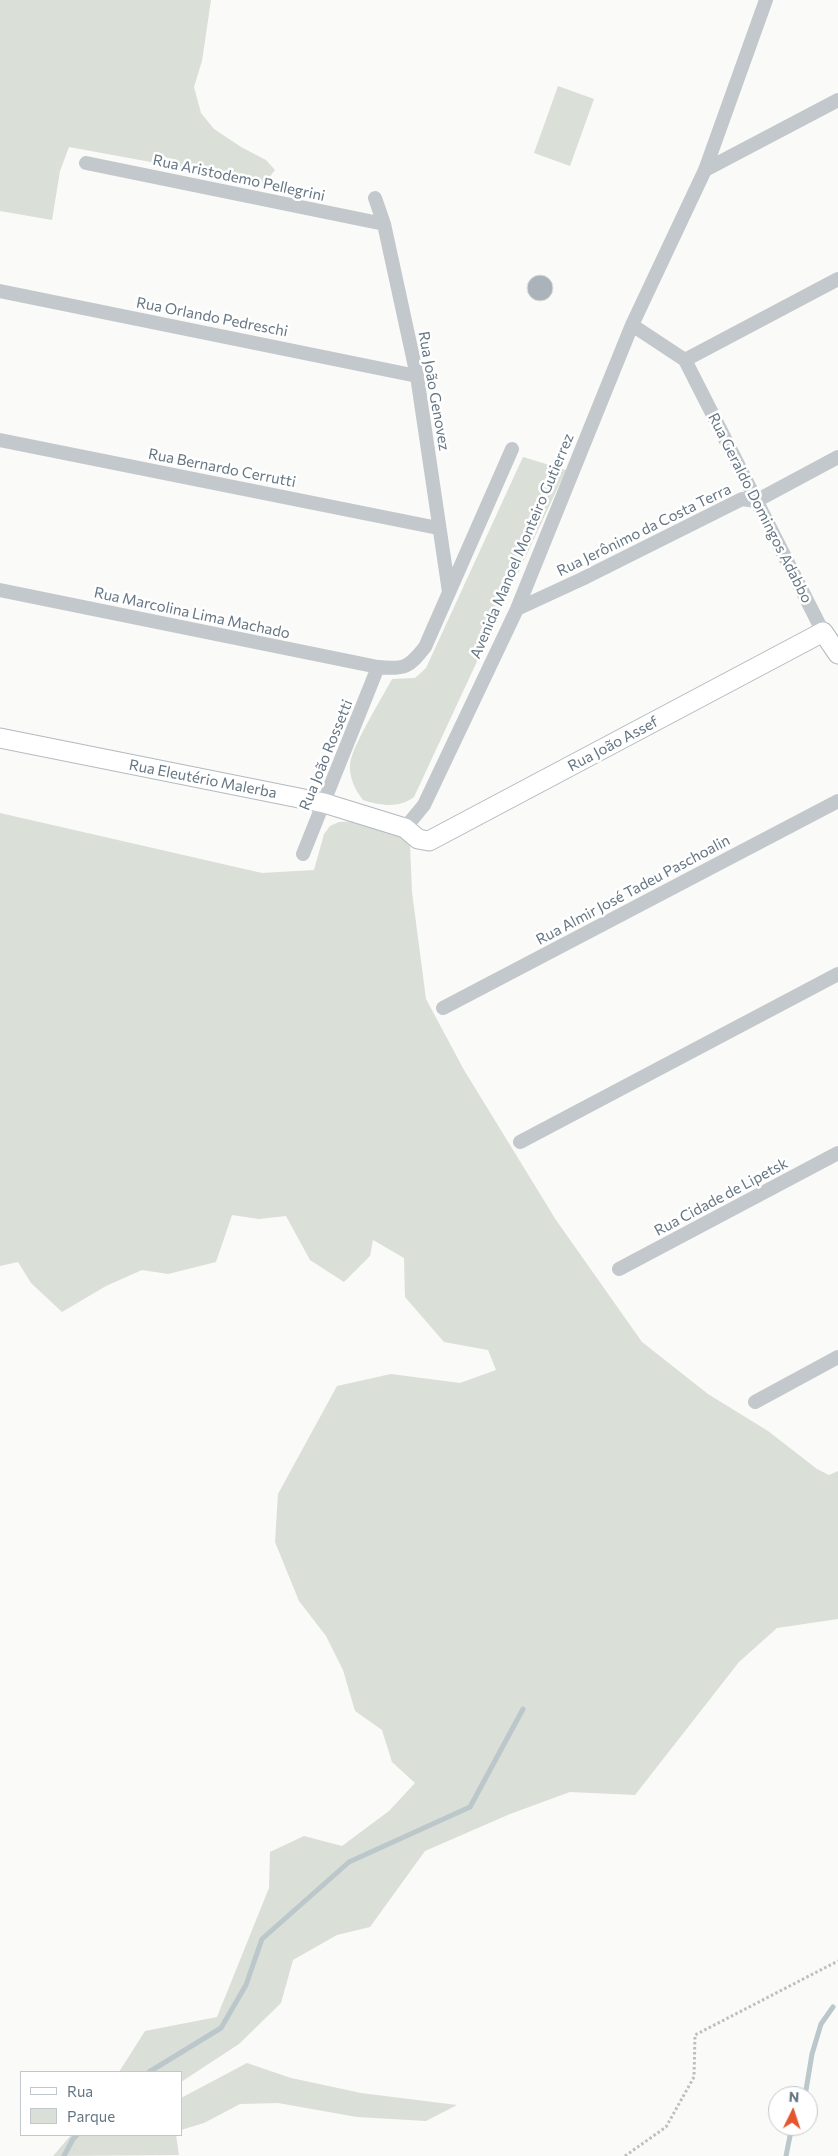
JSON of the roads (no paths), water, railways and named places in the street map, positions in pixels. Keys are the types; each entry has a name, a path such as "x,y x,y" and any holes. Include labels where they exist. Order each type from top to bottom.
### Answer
{"street":[{"name":"Avenida Manoel Monteiro Gutierrez","path":"405,828 424,804 517,609 632,324 705,170 766,0"},
{"path":"705,170 838,100"},
{"name":"Rua Aristodemo Pellegrini","path":"86,163 384,224"},
{"name":"Rua João Genovez","path":"375,198 384,224 417,376 438,528 449,592"},
{"path":"632,324 685,360 838,280"},
{"name":"Rua Orlando Pedreschi","path":"0,291 417,376"},
{"name":"Rua Geraldo Domingos Adabbo","path":"685,360 823,632 838,654"},
{"name":"Rua Bernardo Cerrutti","path":"0,440 438,528"},
{"name":"Rua Marcolina Lima Machado","path":"0,590 378,667 395,669 407,667 425,647 512,449"},
{"name":"Rua Jerônimo da Costa Terra","path":"517,609 582,579 742,499 756,501 838,458"},
{"name":"Rua João Assef","path":"405,828 418,839 429,841 823,632"},
{"name":"Rua João Rossetti","path":"303,854 378,667"},
{"name":"Rua Eleutério Malerba","path":"0,738 324,803 405,828"},
{"name":"Rua Almir José Tadeu Paschoalin","path":"442,1008 838,801"},
{"path":"520,1142 838,974"},
{"name":"Rua Cidade de Lipetsk","path":"619,1269 838,1153"},
{"path":"755,1402 838,1357"}],"waterway":[{"path":"151,2071 221,2028 246,1985 262,1939 349,1862 470,1807 523,1709"},
{"path":"807,2086 812,2054 821,2024 833,2007"},
{"path":"64,2156 76,2136"},
{"path":"786,2156 790,2136"}]}
